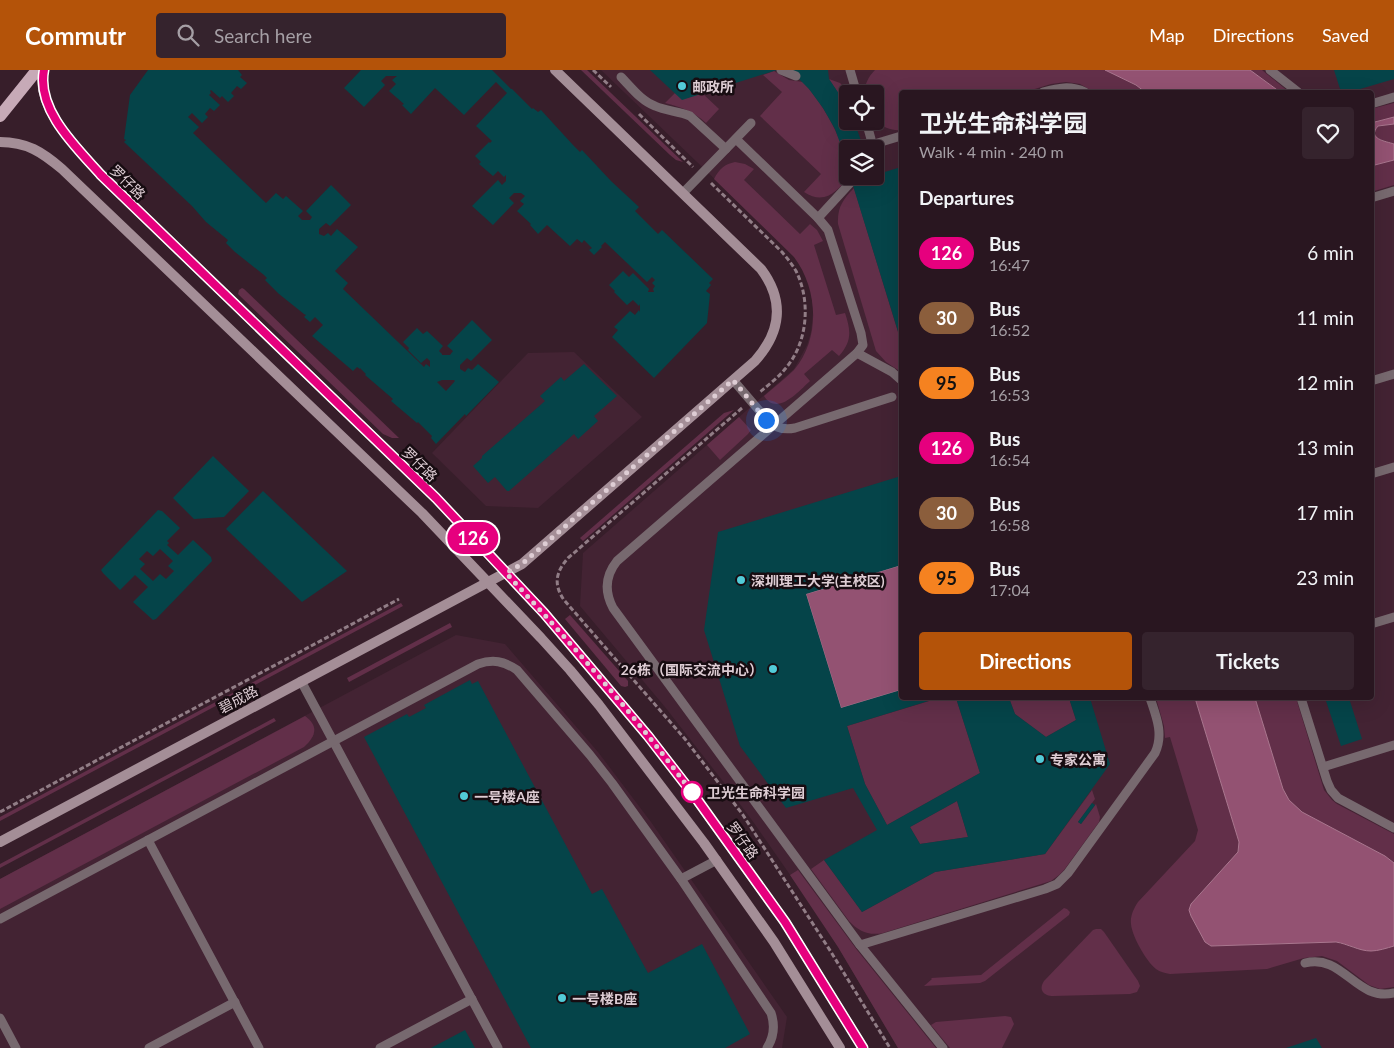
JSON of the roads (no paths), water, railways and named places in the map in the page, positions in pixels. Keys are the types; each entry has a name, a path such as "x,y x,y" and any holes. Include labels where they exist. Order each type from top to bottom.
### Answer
{"main road":[{"path":"0,116 37,70"},
{"name":"罗仔路","path":"44,70 44,94 52,115 101,175 429,491 544,613 648,736 687,786 785,922 863,1048"},
{"name":"碧成路","path":"0,842 522,564 755,361 769,343 775,328 777,305 770,282 761,269 555,70"},
{"path":"0,142 30,146 62,169 422,513 541,638 581,684 717,860 774,942 840,1048"}],"lane":[{"path":"781,70 796,76"},
{"path":"850,70 854,85"},
{"path":"1270,70 1295,90"},
{"path":"621,78 654,106 690,116 726,149"},
{"path":"1051,90 1064,87 1079,90"},
{"path":"1374,103 1394,97"},
{"path":"683,193 752,123"},
{"path":"884,142 899,137"},
{"path":"736,139 826,227 830,234 861,333 863,345 857,353 617,561 608,577 607,593 613,608 860,945 943,1048"},
{"path":"818,218 848,185"},
{"path":"1374,197 1394,191"},
{"path":"857,353 892,372 899,378"},
{"path":"1374,380 1394,374"},
{"path":"733,380 766,420 782,429 795,428 892,397"},
{"path":"1374,473 1394,467"},
{"path":"1374,623 1394,617"},
{"path":"0,918 478,664 498,661 518,670 584,747 681,879 771,1013 774,1020 774,1030 773,1037 767,1048"},
{"path":"301,681 498,1048"},
{"path":"860,945 1045,888 1061,880 1155,753 1159,743 1159,732 1151,700"},
{"path":"1303,700 1329,786 1335,796 1394,828"},
{"path":"1323,767 1394,745"},
{"path":"148,840 259,1048"},
{"path":"681,879 717,860"},
{"path":"1305,963 1318,962 1330,964 1370,992 1380,994 1394,993"},
{"path":"380,1048 472,999"},
{"path":"149,1048 235,1002"},
{"path":"0,1018 16,1048"}],"place":[{"name":"邮政所","path":"682,86"},
{"name":"深圳理工大学(主校区)","path":"741,580"},
{"name":"26栋（国际交流中心）","path":"773,669"},
{"name":"专家公寓","path":"1040,759"},
{"name":"卫光生命科学园","path":"692,792"},
{"name":"一号楼A座","path":"464,796"},
{"name":"一号楼B座","path":"562,998"}]}
